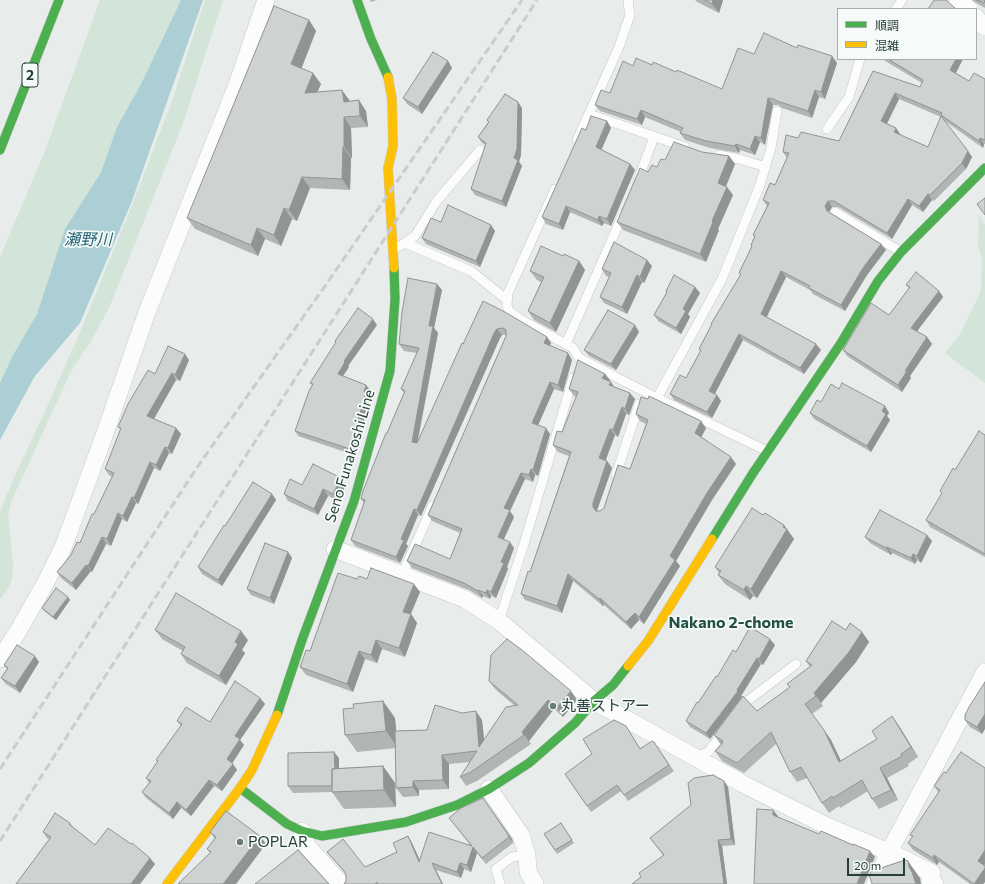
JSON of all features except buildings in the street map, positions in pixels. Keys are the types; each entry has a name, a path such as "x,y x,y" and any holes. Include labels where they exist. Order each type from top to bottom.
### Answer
{"main road":[{"name":"2","path":"0,150 59,0"},
{"name":"Seno Funakoshi Line","path":"168,884 252,770 275,722 302,640 354,501 390,371 395,299 394,249 391,228 388,168 393,146 392,98 388,75 357,0"},
{"path":"240,788 287,824 302,831 322,836 406,822 457,805 489,789 529,763 575,723 594,701 613,685 648,641 744,487 841,343 878,281 901,252 985,168"}],"street":[{"path":"0,659 17,634 46,582 64,545 147,312 237,85 266,0"},
{"path":"957,0 968,8"},
{"path":"977,18 985,27"},
{"path":"335,549 465,599 499,621 594,701 744,784 829,827 889,852 932,873 930,881 935,884"},
{"path":"875,884 889,852 985,672"},
{"path":"489,789 521,835 527,856 528,872 535,884"},
{"path":"302,831 307,846 341,884"}],"lane":[{"path":"572,152 619,47 630,15 629,0"},
{"path":"827,128 849,97 860,60"},
{"path":"657,398 722,279 766,167 771,148 777,111"},
{"path":"589,114 654,137 697,150"},
{"path":"635,187 654,137"},
{"path":"394,249 415,236 436,202 480,150"},
{"path":"709,154 739,159 766,167"},
{"path":"499,621 524,544 577,365 573,348 520,319 509,311 507,300 508,293 559,179"},
{"path":"566,344 626,208"},
{"path":"835,212 901,252"},
{"path":"405,243 471,271 507,300"},
{"path":"577,365 644,391 768,452"},
{"path":"613,482 644,391"},
{"path":"402,575 436,498"},
{"path":"696,758 709,751 746,702 796,664"},
{"path":"500,884 496,869 512,857 527,856"}],"green space":[{"path":"100,0 181,0 141,84 117,127 101,172 65,229 37,314 13,355 0,383 0,257 43,156"},
{"path":"205,0 223,0 182,126 109,308 91,341 72,369 11,502 8,515 13,564 12,579 8,589 0,599 0,512 12,482 80,332 133,203 171,104"},
{"path":"979,214 985,225 985,383 945,353 960,334 981,291 982,261 978,245"}],"water":[{"name":"瀬野川","path":"181,0 203,0 132,201 80,323 35,376 0,440 0,383 13,355 37,314 65,229 101,172 117,127 141,84"}],"railway":[{"path":"0,769 198,466 325,286 522,0"},
{"path":"0,841 537,0"}],"traffic: fast":[{"path":"0,150 59,0"},
{"path":"357,0 371,39 388,77"},
{"path":"712,539 753,473 841,343 878,281 901,252 985,168"},
{"path":"277,715 302,640 354,501 390,371 395,299 394,268"},
{"path":"240,788 287,824 302,831 322,836 406,822 457,805 489,789 529,763 575,723 594,701 613,685 628,666"}],"traffic: slow":[{"path":"388,77 392,99 393,146 388,168 394,268"},
{"path":"628,666 648,641 712,539"},
{"path":"167,884 252,770 277,715"}],"place":[{"name":"丸善ストアー","path":"553,706"},
{"name":"POPLAR","path":"240,842"}],"district":[{"name":"Nakano 2-chome","path":"731,623"}]}
